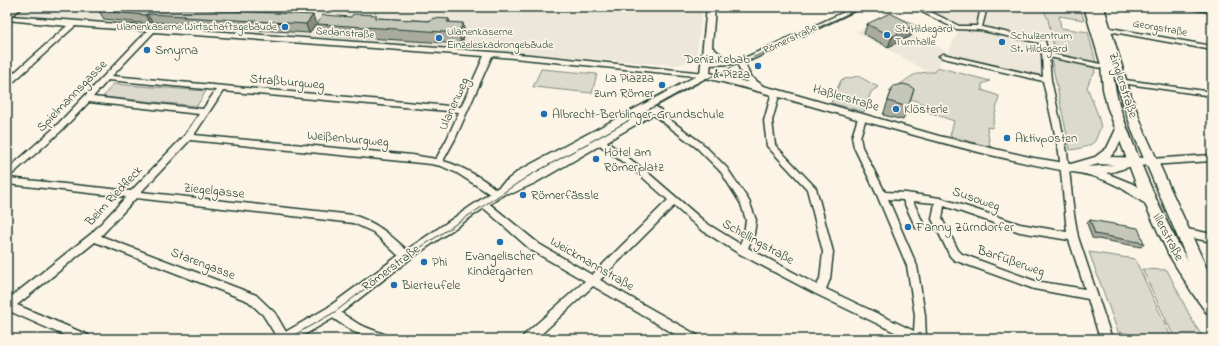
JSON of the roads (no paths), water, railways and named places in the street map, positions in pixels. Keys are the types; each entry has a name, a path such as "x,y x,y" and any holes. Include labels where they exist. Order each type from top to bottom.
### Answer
{"main road":[{"name":"Zinglerstraße","path":"1089,7 1093,27 1106,68 1109,92 1134,162"},
{"name":"Zinglerstraße","path":"1099,7 1128,103 1150,162"},
{"name":"Illerstraße","path":"1134,162 1149,201 1185,268 1200,293 1212,307"},
{"name":"Illerstraße","path":"1150,162 1212,296"}],"street":[{"path":"7,17 20,7"},
{"path":"691,86 710,76 707,62 712,7"},
{"name":"Römerstraße","path":"738,62 860,7"},
{"path":"923,7 922,10 958,28 979,28 1043,42 1047,80 1063,152 1068,167 1069,214 1073,237 1106,339"},
{"path":"979,28 984,7"},
{"path":"1191,7 1212,10"},
{"name":"Sedanstraße","path":"7,17 73,24 488,54 710,76"},
{"path":"7,83 73,24"},
{"name":"Georgstraße","path":"1093,27 1212,48"},
{"name":"Spielmannsgasse","path":"7,175 88,100 152,30"},
{"path":"708,48 721,58 738,62 751,81 760,88"},
{"name":"Ulanenweg","path":"438,162 451,139 488,54"},
{"name":"Zinglerstraße","path":"1045,54 1106,68"},
{"path":"943,56 1047,80"},
{"path":"707,62 738,62"},
{"name":"Haßlerstraße","path":"710,76 776,92 862,118 995,153 1089,171 1116,168 1134,162"},
{"name":"Straßburgweg","path":"107,78 464,110"},
{"path":"1121,81 1212,94"},
{"name":"Römerstraße","path":"496,195 530,180 654,111 691,86"},
{"name":"Römerstraße","path":"284,339 332,312 406,256 496,195 524,173 691,86"},
{"name":"Beim Riedfleck","path":"8,305 94,237 188,137 221,88"},
{"path":"776,92 768,121 771,146 811,188 828,252 825,278 820,291"},
{"path":"88,100 206,112"},
{"path":"654,111 700,146 724,170 746,203 751,220 749,234 742,250"},
{"path":"862,118 856,137 858,147 882,195 912,266 920,316 919,339"},
{"path":"1099,160 1111,150 1122,129"},
{"name":"Weißenburgweg","path":"188,137 412,158 438,162 455,169 483,185 496,195"},
{"name":"Schellingstraße","path":"600,141 643,172 703,226 742,250 820,291 919,339"},
{"name":"Haßlerstraße","path":"1068,167 1099,160 1150,162 1211,159"},
{"path":"1089,171 1129,187 1149,201"},
{"name":"Ziegelgasse","path":"7,181 353,219 367,222 377,228 406,256"},
{"name":"Susoweg","path":"882,195 906,196 940,201 1020,228 1073,237"},
{"path":"906,196 919,225"},
{"path":"532,338 674,200"},
{"name":"Barfüßerweg","path":"940,201 937,219 954,253 958,257 1034,285 1092,295"},
{"name":"Weickmannstraße","path":"484,203 535,247 693,339"},
{"path":"1182,232 1212,238"},
{"name":"Starengasse","path":"94,237 252,298 264,306 284,339"},
{"path":"8,305 84,339"},
{"path":"332,312 356,328 382,339"}],"tram line":[{"path":"287,339 335,312 406,257 527,177 691,86 863,7"}],"place":[{"name":"Ulanenkaserne Wirtschaftsgebäude","path":"285,27"},
{"name":"St. Hildegard Turnhalle","path":"887,35"},
{"name":"Ulanenkaserne Einzeleskadrongebäude","path":"439,38"},
{"name":"Schulzentrum St. Hildegard","path":"1002,42"},
{"name":"Smyrna","path":"147,50"},
{"name":"Deniz Kebab & Pizza","path":"758,66"},
{"name":"La Piazza zum Römer","path":"662,85"},
{"name":"Klösterle","path":"896,109"},
{"name":"Albrecht-Berblinger-Grundschule","path":"544,114"},
{"name":"Aktivposten","path":"1007,138"},
{"name":"Hotel am Römerplatz","path":"596,159"},
{"name":"Römerfässle","path":"523,195"},
{"name":"Fanny Zürndorfer","path":"908,227"},
{"name":"Evangelischer Kindergarten","path":"500,242"},
{"name":"Phi","path":"424,262"},
{"name":"Bierteufele","path":"394,285"}]}
